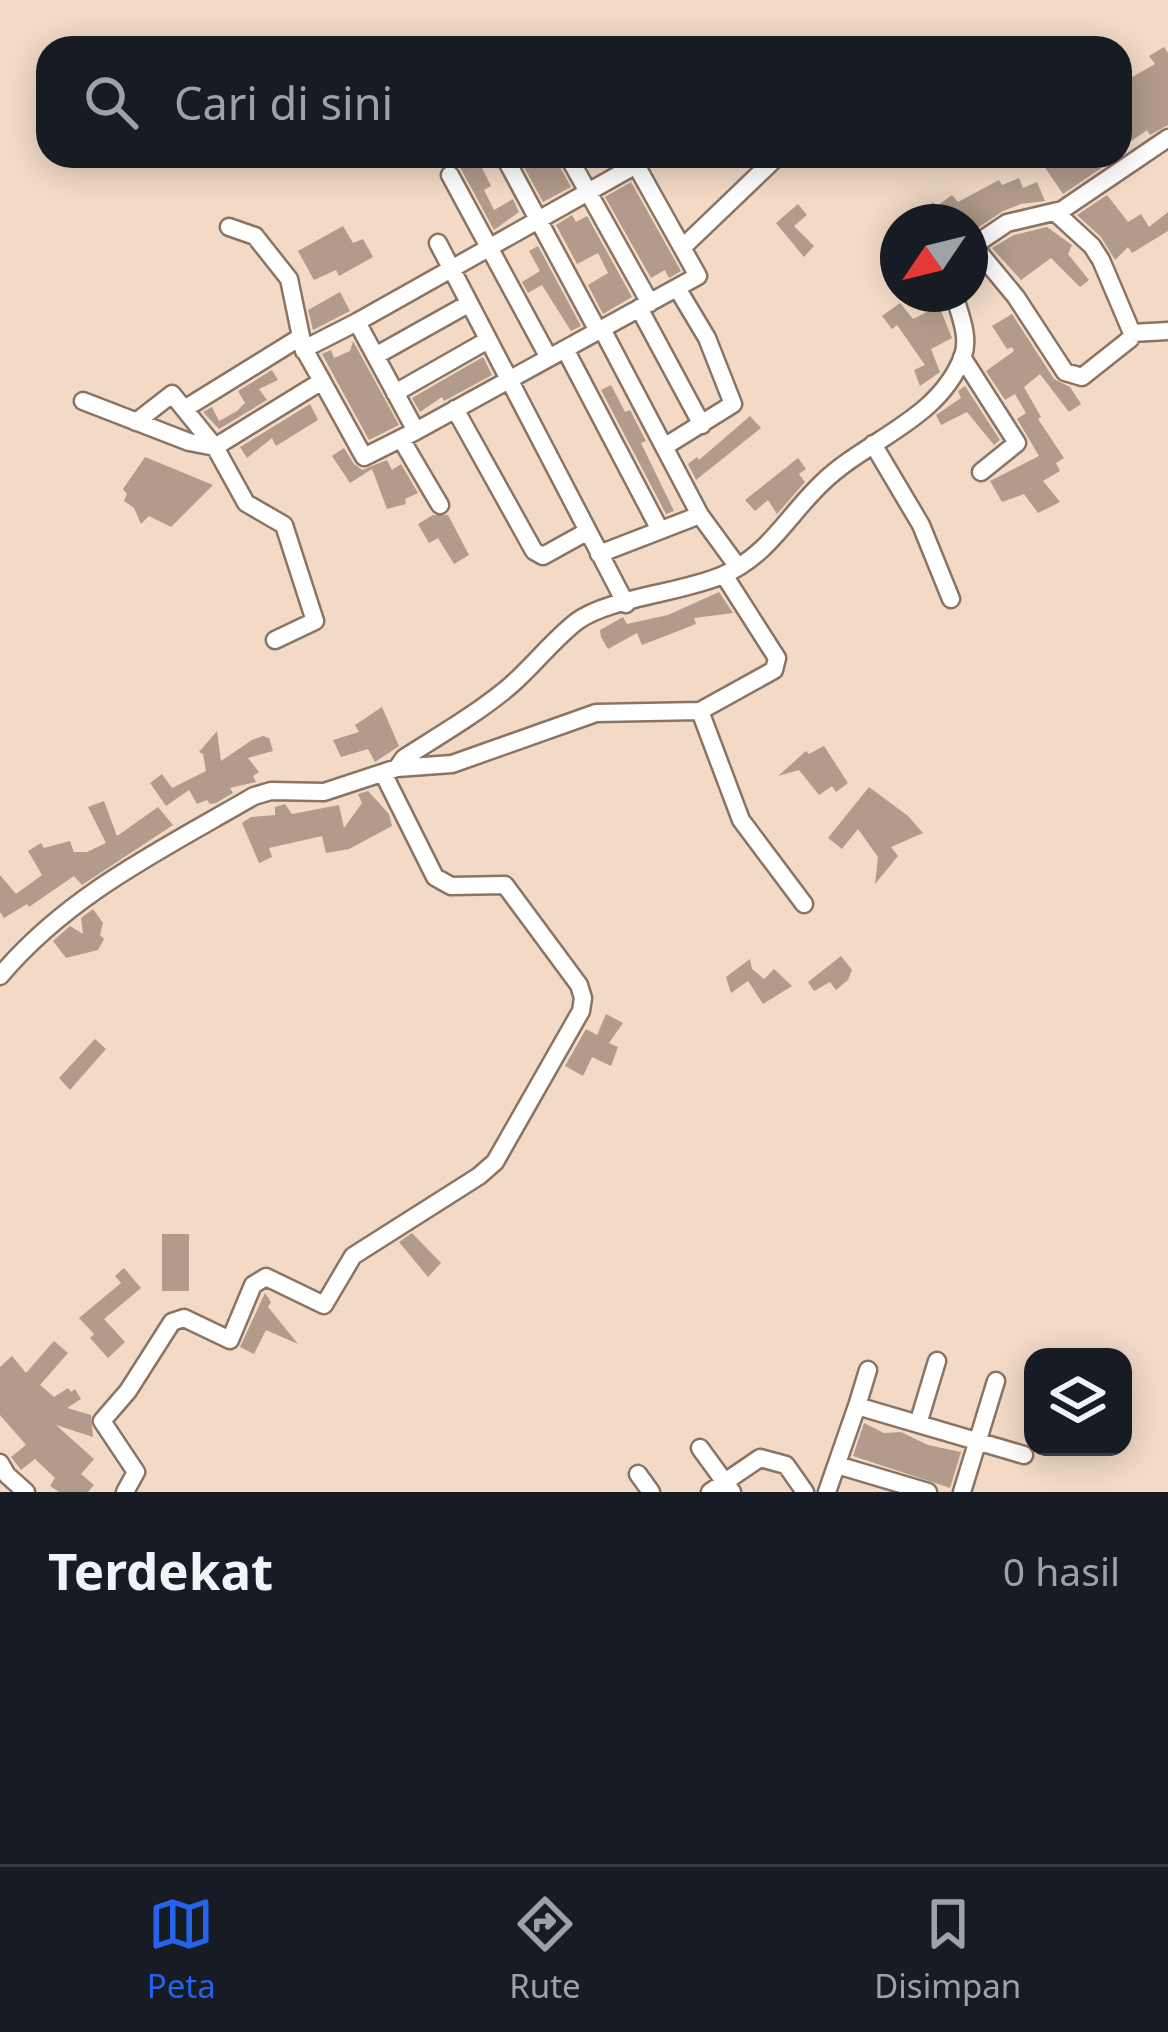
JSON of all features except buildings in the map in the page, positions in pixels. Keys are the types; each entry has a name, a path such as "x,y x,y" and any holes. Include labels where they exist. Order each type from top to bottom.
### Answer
{"street":[{"path":"1132,162 1168,138"},
{"path":"0,976 50,923 94,889 254,796 271,791 325,792 390,770 452,764 596,713 700,711 778,665 511,168"},
{"path":"574,168 702,424"},
{"path":"186,409 302,345 357,322 630,168"},
{"path":"230,227 255,236 289,279 302,345 364,457 698,276 638,168"},
{"path":"683,247 765,168"},
{"path":"988,236 1007,223 1055,212 1122,168"},
{"path":"451,175 660,530"},
{"path":"988,265 1071,377 1082,377 1130,339 1132,333 1101,260 1055,212"},
{"path":"437,243 626,604"},
{"path":"664,447 732,407 733,401 707,338 677,288"},
{"path":"377,355 468,304"},
{"path":"390,770 496,697 575,622 593,612 675,593 731,571 785,529 821,484 928,405 962,357 964,330 959,312"},
{"path":"357,322 395,393 440,505"},
{"path":"1132,333 1168,331"},
{"path":"395,393 488,340"},
{"path":"962,357 1017,443 981,472"},
{"path":"83,401 203,447 215,447 322,381"},
{"path":"136,422 172,394 215,447 246,503 284,525 313,624 275,640"},
{"path":"455,410 533,551 543,556 588,531"},
{"path":"873,444 921,525 951,599"},
{"path":"599,554 700,515"},
{"path":"700,711 741,820 804,904"},
{"path":"125,1492 136,1472 102,1421 125,1395 172,1322 184,1318 227,1341 253,1285 266,1277 324,1305 353,1256 495,1162 581,1011 579,985 505,885 451,886 436,877 390,770"},
{"path":"918,1424 937,1361"},
{"path":"827,1492 868,1370"},
{"path":"962,1492 996,1381"},
{"path":"857,1406 1024,1455"},
{"path":"700,1448 722,1489 760,1458 773,1458 786,1465 805,1492"},
{"path":"0,1463 26,1492"},
{"path":"837,1465 928,1492"},
{"path":"638,1474 651,1492"}]}
